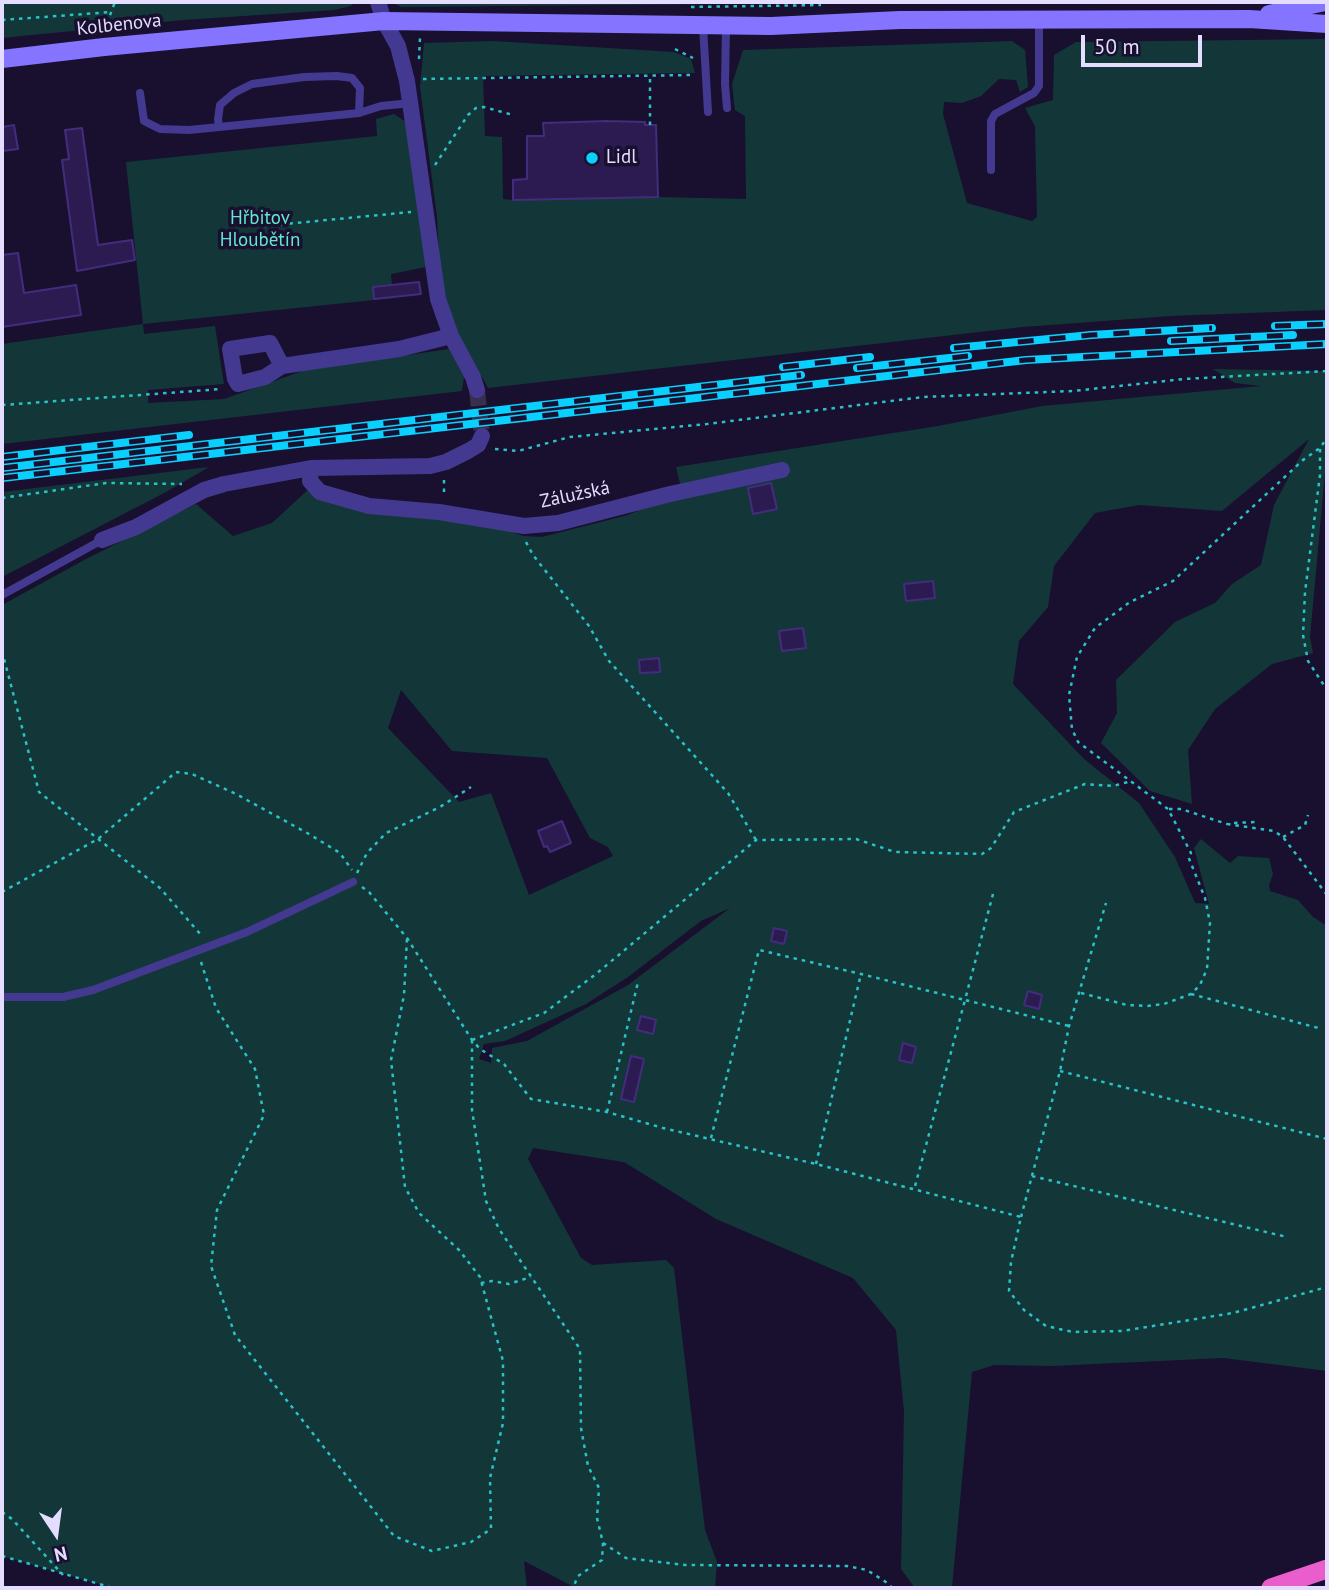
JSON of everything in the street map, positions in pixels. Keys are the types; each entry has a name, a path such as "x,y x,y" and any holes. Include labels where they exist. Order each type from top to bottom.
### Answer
{"highway":[{"path":"1271,1588 1327,1569"}],"main road":[{"name":"Kolbenova","path":"1249,19 1325,2"},
{"name":"Kolbenova","path":"2,59 384,21 814,26 900,20 1249,19 1327,24"}],"street":[{"path":"377,2 398,46 411,103 438,299 450,336 473,377 477,390"},
{"path":"282,366 270,343 230,349 238,384 265,377 282,366 399,349 450,336"},
{"path":"102,540 136,527 204,490 311,468 430,466 446,462 480,441"},
{"name":"Zálužská","path":"311,468 310,481 320,492 369,506 439,512 524,526 558,523 682,491 782,470"}],"lane":[{"path":"991,170 991,121 995,114 1034,93 1039,86 1039,21"},
{"path":"703,26 708,112"},
{"path":"726,26 727,108"},
{"path":"219,127 220,104 234,93 252,84 304,78 352,78 360,88 359,113"},
{"path":"140,93 144,121 160,128 189,130 359,113 381,106 411,103"},
{"path":"2,595 102,540"},
{"path":"2,997 63,997 93,990 247,932 354,879"}],"path":[{"path":"687,7 823,5"},
{"path":"2,20 111,12"},
{"path":"419,48 420,37"},
{"path":"675,49 690,55 694,60"},
{"path":"419,79 697,75 696,67"},
{"path":"650,76 650,125"},
{"path":"420,183 446,151 468,115 476,108 484,107 513,115"},
{"path":"264,226 425,210"},
{"path":"480,441 489,449 518,451 570,436 706,424 923,397 1073,391 1184,379 1327,371"},
{"path":"2,405 224,388 238,384"},
{"path":"1081,993 1127,1005 1147,1006 1164,1004 1191,993 1200,985 1207,969 1210,923 1205,898 1188,856 1191,853 1168,809 1078,742 1072,729 1069,695 1077,657 1095,628 1130,602 1180,575 1303,460 1320,448 1327,438"},
{"path":"1320,448 1320,475 1305,592 1303,635 1308,661 1327,690"},
{"path":"412,466 445,480 444,498 439,512"},
{"path":"2,498 106,483 185,484"},
{"path":"524,526 523,536 533,555 589,626 609,661 728,793 756,840"},
{"path":"2,651 39,792 160,888 211,946"},
{"path":"2,892 98,839 176,772 192,774 236,794 340,853 354,879 369,892 407,938 472,1040 480,1049 505,1064 531,1098 607,1112 1021,1217"},
{"path":"472,1040 544,1013 596,974 756,840 856,839 895,852 982,855 991,848 1014,812 1085,784 1112,786 1130,781"},
{"path":"354,879 367,853 386,833 440,807 471,787"},
{"path":"1168,809 1181,809 1227,824 1274,831 1283,837 1327,895"},
{"path":"1283,837 1306,825 1308,815"},
{"path":"1227,824 1255,822"},
{"path":"914,1190 993,894"},
{"path":"1105,903 1081,993 1069,1026 1060,1071 1021,1217 1011,1262 1009,1291 1024,1311 1046,1326 1073,1332 1122,1331 1233,1313 1327,1287"},
{"path":"197,951 216,1008 255,1069 264,1115 217,1210 211,1266 235,1335 394,1536 432,1551 471,1542 491,1529 490,1478 503,1423 503,1361 480,1277 459,1250 419,1213 405,1187 391,1059 404,995 407,938"},
{"path":"711,1138 759,950 1069,1026"},
{"path":"816,1164 861,974"},
{"path":"607,1112 638,982"},
{"path":"1191,993 1322,1029"},
{"path":"472,1040 472,1110 486,1200 499,1229 580,1349 581,1428 588,1466 598,1488 597,1518 603,1543 602,1560 578,1576 573,1588"},
{"path":"1060,1071 1327,1139"},
{"path":"1032,1176 1287,1237"},
{"path":"481,1283 492,1281 509,1284 531,1277"},
{"path":"2,1512 12,1519 63,1575"},
{"path":"603,1543 626,1558 685,1565 847,1566 867,1570 892,1588"},
{"path":"2,1556 113,1588"}],"green space":[{"path":"2,2 354,2 351,6 334,10 183,20 2,38"},
{"path":"391,2 942,2 401,7"},
{"path":"1327,39 1327,310 1171,316 1023,327 488,388 446,312 420,87 424,43 493,41 674,52 691,59 695,73 483,76 485,136 502,137 503,199 513,200 658,197 746,199 745,116 735,110 732,84 743,50 1012,41 1025,50 1028,87 1020,92 1016,80 999,79 981,96 962,103 944,102 943,114 967,203 1032,221 1037,217 1035,126 1025,108 1053,100 1054,55 1076,42"},
{"name":"Hřbitov Hloubětín","path":"394,114 406,122 426,267 391,274 393,298 143,324 126,162 377,136 376,119"},
{"path":"143,324 144,334 215,326 224,384 148,390 148,403 224,399 305,370 449,349 464,377 462,391 2,444 2,344"},
{"path":"1213,369 1327,371 1327,450 1310,637 1313,653 1272,664 1215,709 1188,750 1192,804 1150,791 1101,743 1117,713 1116,680 1175,622 1215,603 1232,584 1261,565 1274,505 1309,439 1222,511 1139,505 1095,513 1054,566 1048,607 1019,641 1013,684 1084,759 1139,803 1175,857 1195,903 1209,904 1194,848 1201,839 1230,863 1238,856 1269,858 1273,874 1270,891 1298,900 1313,917 1327,926 1327,1371 1223,1358 1053,1366 994,1365 972,1372 952,1588 915,1588 901,1569 904,1412 896,1330 853,1278 716,1219 624,1162 533,1148 528,1159 581,1258 592,1265 666,1260 674,1268 705,1530 717,1562 715,1588 576,1588 524,1561 527,1588 113,1588 2,1556 2,605 196,504 233,536 272,523 311,487 502,528 523,536 542,537 628,515 682,491 676,467 938,426 1042,406 1261,386 1235,383","holes":["401,690 452,751 547,758 590,838 608,847 613,856 529,895 491,793 459,802 388,728","730,908 628,985 527,1041 492,1048 491,1063 479,1059 484,1044 505,1041 586,1004 628,977 701,921"]},
{"path":"209,467 166,492 2,577 2,492"}],"building":[{"name":"Lidl","path":"608,121 656,125 658,197 513,200 513,180 527,179 527,136 544,136 543,123"},
{"path":"14,125 18,149 2,151 2,127"},
{"path":"82,128 98,245 132,240 135,260 77,271 62,160 69,159 65,130"},
{"path":"18,253 24,293 76,285 81,315 2,327 2,255"},
{"path":"419,282 421,294 374,299 373,287"},
{"path":"771,483 777,509 753,514 748,488"},
{"path":"933,581 935,598 906,601 904,584"},
{"path":"803,628 806,648 782,651 779,631"},
{"path":"659,658 660,672 640,673 639,660"},
{"path":"562,821 571,843 550,852 547,846 544,847 538,831"},
{"path":"774,928 787,931 784,944 771,941"},
{"path":"1028,991 1042,995 1039,1009 1024,1005"},
{"path":"641,1016 656,1020 653,1034 637,1030"},
{"path":"903,1043 916,1047 912,1063 899,1060"},
{"path":"631,1056 644,1059 634,1102 621,1099"}],"tunnel":[{"path":"477,390 482,436"}],"railway":[{"path":"1275,326 1327,324"},
{"path":"954,348 1091,335 1212,328"},
{"path":"1171,341 1293,335"},
{"path":"2,478 1026,360 1327,344"},
{"path":"857,368 968,356"},
{"path":"783,367 870,357"},
{"path":"2,468 801,375"},
{"path":"2,457 189,435"}],"place":[{"name":"Lidl","path":"592,158"}]}
